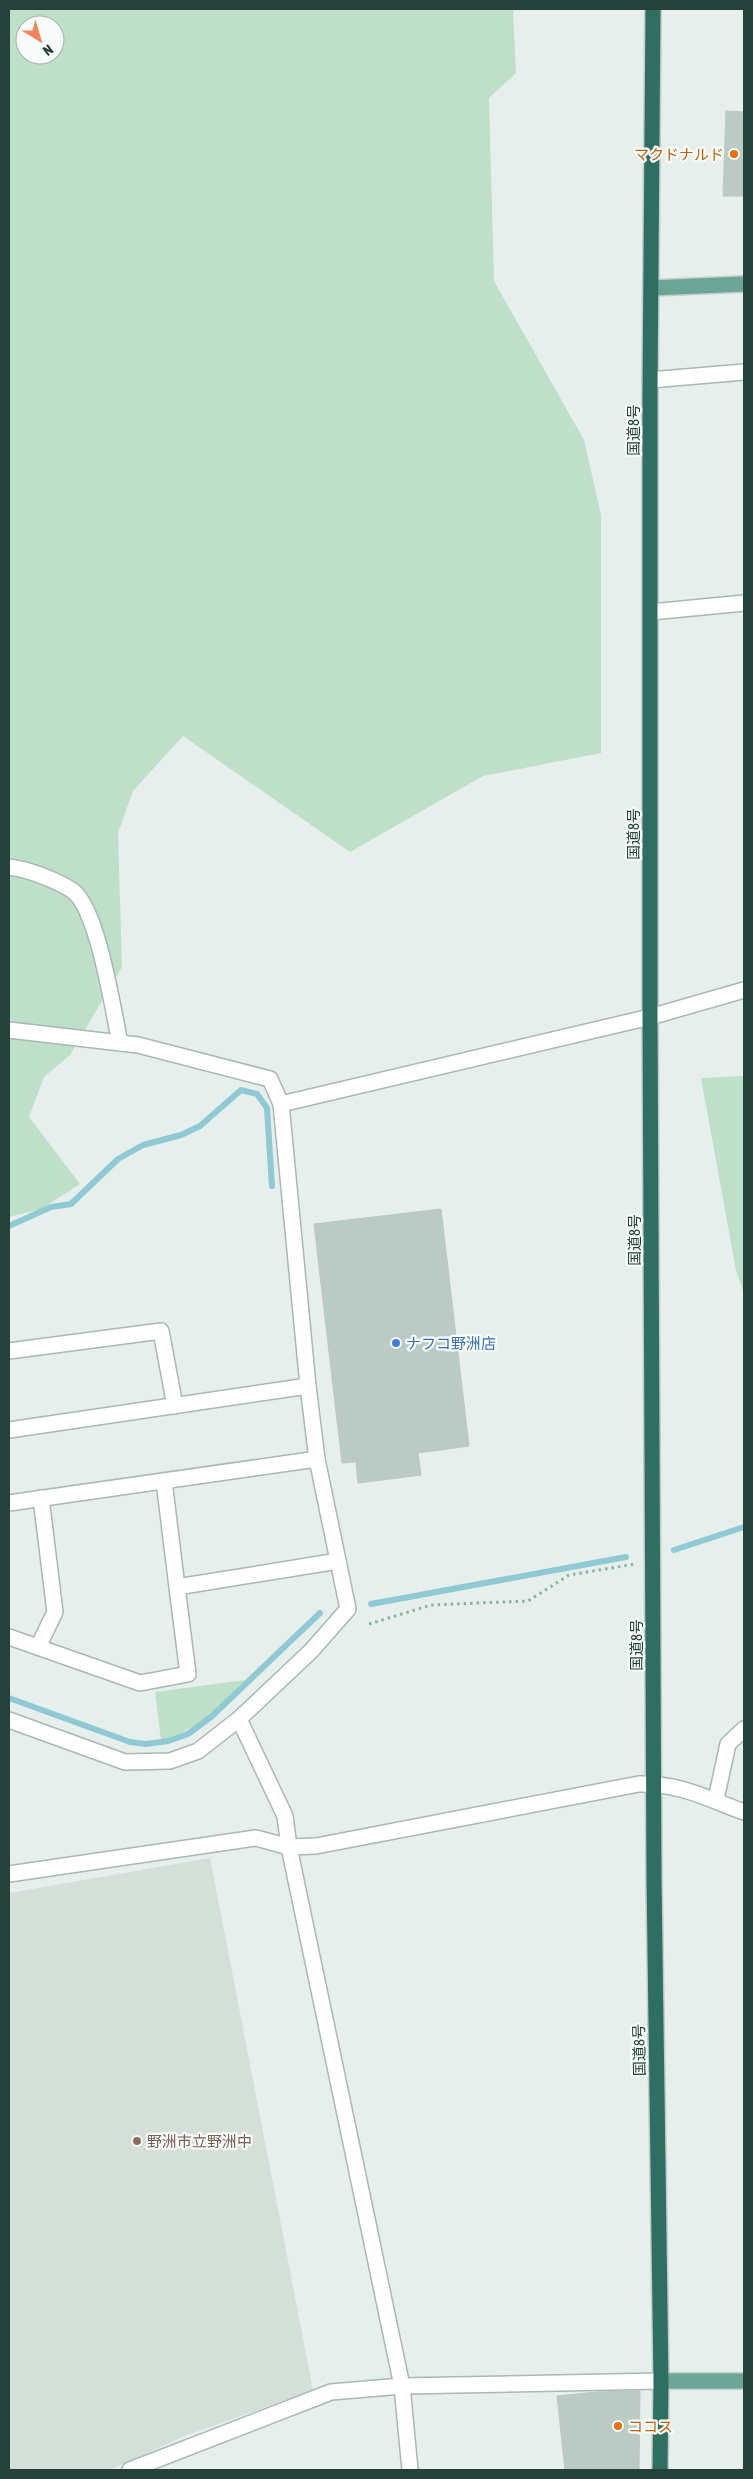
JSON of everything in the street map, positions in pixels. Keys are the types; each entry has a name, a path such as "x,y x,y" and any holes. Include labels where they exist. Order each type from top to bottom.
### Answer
{"highway":[{"name":"国道8号","path":"653,9 650,380 650,1017 654,1784 661,2380 660,2470"}],"main road":[{"path":"652,288 744,284"},
{"path":"661,2380 744,2381"}],"street":[{"path":"650,380 744,372"},
{"path":"651,612 744,603"},
{"path":"9,867 25,868 74,892 94,925 120,1043"},
{"path":"281,1104 650,1017 744,990"},
{"path":"9,1030 138,1045 270,1079 281,1104 308,1386 317,1459 348,1609 311,1651 240,1719 198,1751 170,1762 126,1762 9,1720"},
{"path":"9,1351 161,1331 175,1406"},
{"path":"9,1430 308,1386"},
{"path":"9,1503 317,1459"},
{"path":"9,1637 140,1683 188,1674 164,1481"},
{"path":"38,1647 56,1612 41,1498"},
{"path":"177,1587 338,1561"},
{"path":"240,1719 285,1816 289,1847 402,2386 410,2470"},
{"path":"716,1799 728,1744 744,1729"},
{"path":"9,1874 256,1838 289,1847 316,1846 639,1784 669,1785 716,1799 744,1812"},
{"path":"130,2470 331,2392 402,2386 661,2380"}],"path":[{"path":"369,1624 430,1605 528,1601 569,1575 638,1563"}],"shaded area":[{"name":"野洲市立野洲中","path":"210,1858 313,2390 182,2437 110,2470 9,2470 9,1893"}],"green space":[{"path":"9,9 513,9 516,73 489,98 494,281 584,440 601,515 601,753 483,776 350,852 183,736 133,791 118,833 122,967 70,1055 44,1077 29,1117 80,1184 41,1209 9,1217"},
{"path":"744,1076 744,1294 736,1270 701,1078"},
{"path":"245,1680 207,1717 174,1736 161,1740 155,1692"}],"building":[{"name":"マクドナルド","path":"726,111 744,112 744,196 723,196"},
{"path":"441,1209 469,1446 418,1453 421,1475 358,1483 356,1462 342,1463 314,1224"},
{"path":"640,2391 639,2469 565,2470 557,2396 596,2392"}],"waterway":[{"path":"9,1226 51,1207 71,1204 118,1159 143,1145 181,1135 200,1126 241,1090 257,1094 267,1108 272,1186"},
{"path":"674,1550 744,1527"},
{"path":"371,1604 626,1557"},
{"path":"9,1698 130,1742 146,1744 168,1741 188,1734 211,1717 320,1613"}],"place":[{"name":"マクドナルド","path":"734,154"},
{"name":"ナフコ野洲店","path":"396,1343"},
{"name":"野洲市立野洲中","path":"137,2141"},
{"name":"ココス","path":"618,2426"}]}
